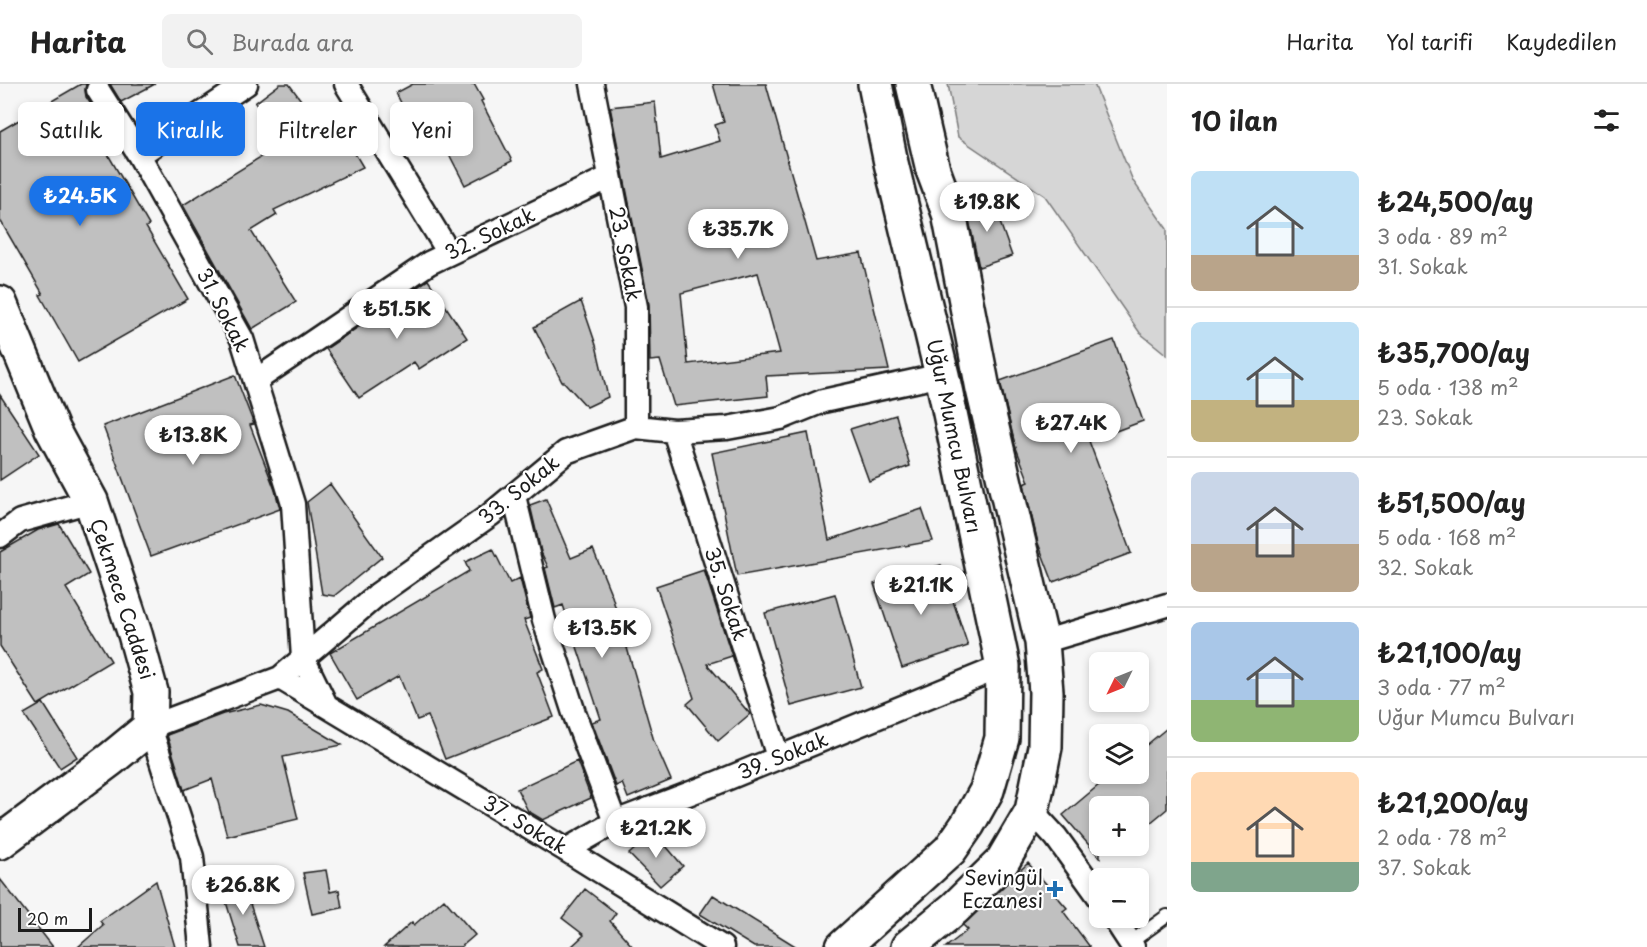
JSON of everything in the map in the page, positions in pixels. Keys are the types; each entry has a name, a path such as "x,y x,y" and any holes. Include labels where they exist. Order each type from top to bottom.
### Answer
{"main road":[{"name":"Uğur Mumcu Bulvarı","path":"843,947 950,850 987,790 1002,738 1003,666 942,375 891,163 875,84"},
{"name":"Uğur Mumcu Bulvarı","path":"908,947 954,908 1002,862 1032,811 1045,747 1046,692 1042,642 983,389 949,213 933,170 913,84"},
{"name":"Çekmece Caddesi","path":"0,306 52,429 91,501 135,634 151,692 150,727"},
{"path":"0,842 150,727"}],"street":[{"path":"219,102 246,84"},
{"path":"346,84 449,253"},
{"name":"23. Sokak","path":"592,84 636,307 636,427"},
{"name":"31. Sokak","path":"98,90 136,150"},
{"name":"31. Sokak","path":"140,156 242,339 293,504 303,658"},
{"name":"32. Sokak","path":"255,381 429,263 610,177"},
{"name":"33. Sokak","path":"280,678 378,594 490,515 566,452 636,427 674,430 727,428 781,418 823,401 942,375"},
{"name":"35. Sokak","path":"674,430 778,758"},
{"path":"514,496 544,620 574,713 615,822"},
{"path":"0,536 20,521 91,501"},
{"path":"1042,642 1167,605"},
{"path":"303,658 326,705"},
{"name":"39. Sokak","path":"566,850 615,822 1003,666"},
{"path":"201,947 192,857 150,727 280,678"},
{"name":"37. Sokak","path":"280,678 722,947"},
{"path":"1032,811 1056,837 1089,883"},
{"path":"1121,928 1132,944"}],"lane":[{"path":"1132,944 1167,916"}],"shaded area":[{"path":"948,84 1094,84 1133,181 1167,229 1167,355 1140,333 1045,196 958,137"}],"building":[{"path":"81,84 86,84 86,97 89,102 50,102"},
{"path":"110,84 155,84 121,102"},
{"path":"280,84 289,84 302,102 257,102 257,106 255,103"},
{"path":"413,84 474,84 512,161 465,185 450,156 473,156 473,102 401,102 396,93"},
{"path":"713,84 766,84 816,261 861,253 889,370 766,376 768,396 674,406 660,360 650,361 649,304 610,107 655,102 661,159 720,141 715,125 724,122","holes":["758,273 780,353 688,364 681,293"]},
{"path":"18,121 18,156 109,156 149,225 146,227 188,299 78,362 40,295 43,294 0,220 0,131"},
{"path":"262,156 356,156 363,167 274,210 277,215 251,231 296,302 252,329 183,205"},
{"path":"991,197 1012,256 979,267 966,206"},
{"path":"428,280 467,338 419,369 414,362 359,398 326,349"},
{"path":"581,301 596,345 608,397 587,407 562,382 534,327"},
{"path":"1114,340 1143,421 1089,441 1131,553 1053,582 1038,543 1024,484 1029,482 1015,445 1000,381"},
{"path":"235,375 254,424 250,425 280,509 151,556 103,426"},
{"path":"0,395 39,454 0,480"},
{"path":"896,415 910,466 869,481 850,429"},
{"path":"808,433 829,540 922,509 933,541 737,576 712,453"},
{"path":"330,484 382,557 334,596 322,594 307,502"},
{"path":"546,499 571,558 593,549 612,596 654,741 671,780 628,798 622,783 616,786 592,722 601,719 563,605 555,608 545,568 548,567 541,552 530,505"},
{"path":"59,524 89,574 66,588 111,661 38,705 0,646 0,552 38,530"},
{"path":"493,549 510,583 520,578 530,618 524,620 543,669 537,672 554,717 445,759 428,716 417,720 399,676 357,700 330,653 469,571 465,562"},
{"path":"941,565 968,646 902,668 874,584"},
{"path":"704,570 732,656 707,664 750,714 718,741 687,704 694,698 656,586"},
{"path":"835,594 861,687 791,706 765,613"},
{"path":"43,703 77,757 60,768 24,714"},
{"path":"261,705 288,713 342,745 283,757 298,819 227,836 212,779 184,790 167,735 223,714"},
{"path":"1167,728 1167,809 1149,824 1149,796 1089,796 1089,845 1063,815 1100,784 1149,784 1149,743"},
{"path":"577,761 591,798 543,820 528,811 517,789"},
{"path":"654,832 683,866 660,886 629,854"},
{"path":"1028,863 1067,908 1063,911 1090,947 946,947 968,930 963,925"},
{"path":"326,870 330,892 339,890 342,908 312,914 303,873"},
{"path":"0,879 53,947 0,947"},
{"path":"156,881 175,947 78,947 103,925 100,921"},
{"path":"243,882 264,947 240,947 222,889"},
{"path":"585,889 616,913 610,921 633,947 571,947 584,935 562,918"},
{"path":"713,895 797,947 754,947 700,914"},
{"path":"444,899 475,935 461,947 384,947 412,922 414,925"}],"place":[{"name":"Sevingül Eczanesi","path":"1055,889"}]}
